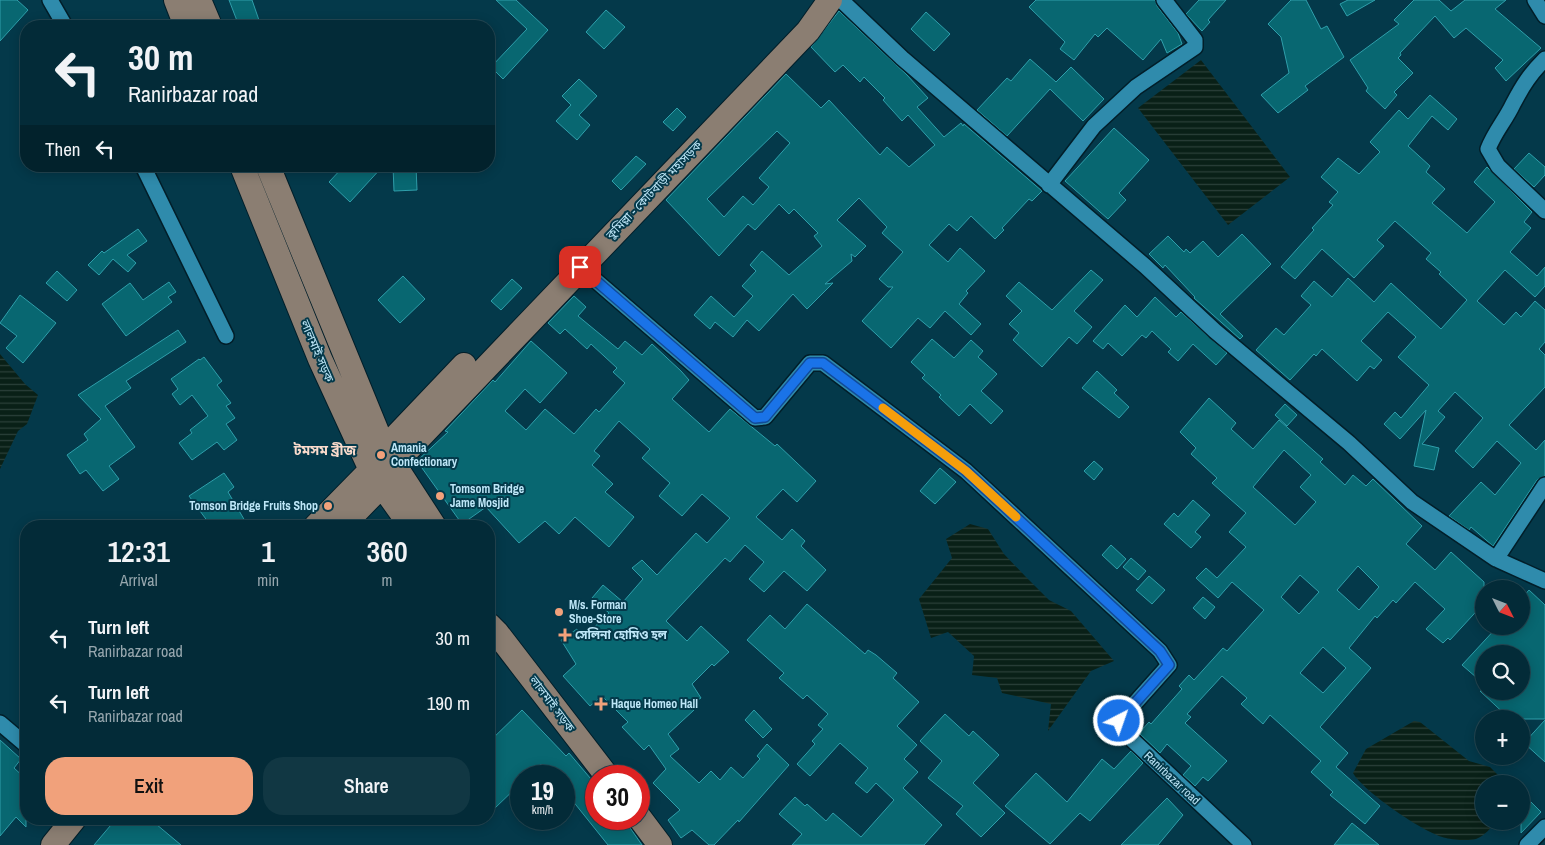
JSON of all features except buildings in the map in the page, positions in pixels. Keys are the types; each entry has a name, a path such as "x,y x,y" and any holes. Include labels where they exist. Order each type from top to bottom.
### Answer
{"main road":[{"path":"176,0 184,20"},
{"path":"199,0 207,20"},
{"name":"কুমিল্লা - কোটবাড়ী মহাসড়ক","path":"382,467 596,239 795,21 821,0"},
{"name":"কুমিল্লা - কোটবাড়ী মহাসড়ক","path":"382,467 580,267 596,239 808,30 830,0"},
{"name":"লালমাই সড়ক","path":"244,172 320,359 382,467 408,520"},
{"name":"লালমাই সড়ক","path":"270,172 382,467 429,520"},
{"path":"323,520 382,467"},
{"path":"346,520 382,467"},
{"name":"লালমাই সড়ক","path":"495,628 599,765"},
{"path":"53,845 69,825"},
{"path":"649,830 660,845"}],"street":[{"path":"50,0 62,20"},
{"path":"842,0 902,58 1145,266 1263,373 1349,443 1412,502 1496,558 1545,580"},
{"path":"1049,185 1094,126 1136,87 1195,48 1195,40 1164,0"},
{"path":"1535,0 1545,16"},
{"path":"1545,59 1519,90 1513,105 1494,132 1488,149 1498,166 1545,211"},
{"path":"146,172 226,336"},
{"name":"Ranirbazar road","path":"580,267 755,418 765,417 810,363 823,363 966,471 1160,651 1169,665 1119,721 1124,733 1244,845"},
{"path":"1496,558 1545,485"},
{"path":"0,723 20,740"},
{"path":"1527,845 1545,827"}],"shaded area":[{"path":"1201,60 1290,177 1228,225 1138,108"},
{"path":"0,354 25,384 38,395 27,424 18,431 0,469"},
{"path":"970,524 988,529 1004,554 1025,576 1049,600 1071,611 1114,661 1091,671 1048,731 1051,704 1002,693 997,678 972,675 974,656 948,632 931,638 919,599 952,558 946,539"},
{"path":"1414,721 1420,722 1469,761 1475,763 1475,765 1490,767 1498,775 1475,775 1475,830 1489,830 1476,839 1449,839 1424,829 1395,811 1359,781 1353,773 1366,749"}],"slow traffic":[{"path":"883,408 966,471 1016,517"}],"place":[{"name":"Amania Confectionary","path":"381,455"},
{"name":"Tomsom Bridge Jame Mosjid","path":"440,496"},
{"name":"Tomson Bridge Fruits Shop","path":"328,506"},
{"name":"M/s. Forman Shoe-Store","path":"559,612"},
{"name":"সেলিনা হোমিও হল","path":"565,635"},
{"name":"Haque Homeo Hall","path":"601,704"}],"district":[{"name":"টমসম ব্রীজ","path":"325,450"}],"route":[{"path":"580,267 742,409 755,418 765,417 810,363 823,363 966,471 1160,651 1169,665 1119,721"}]}
